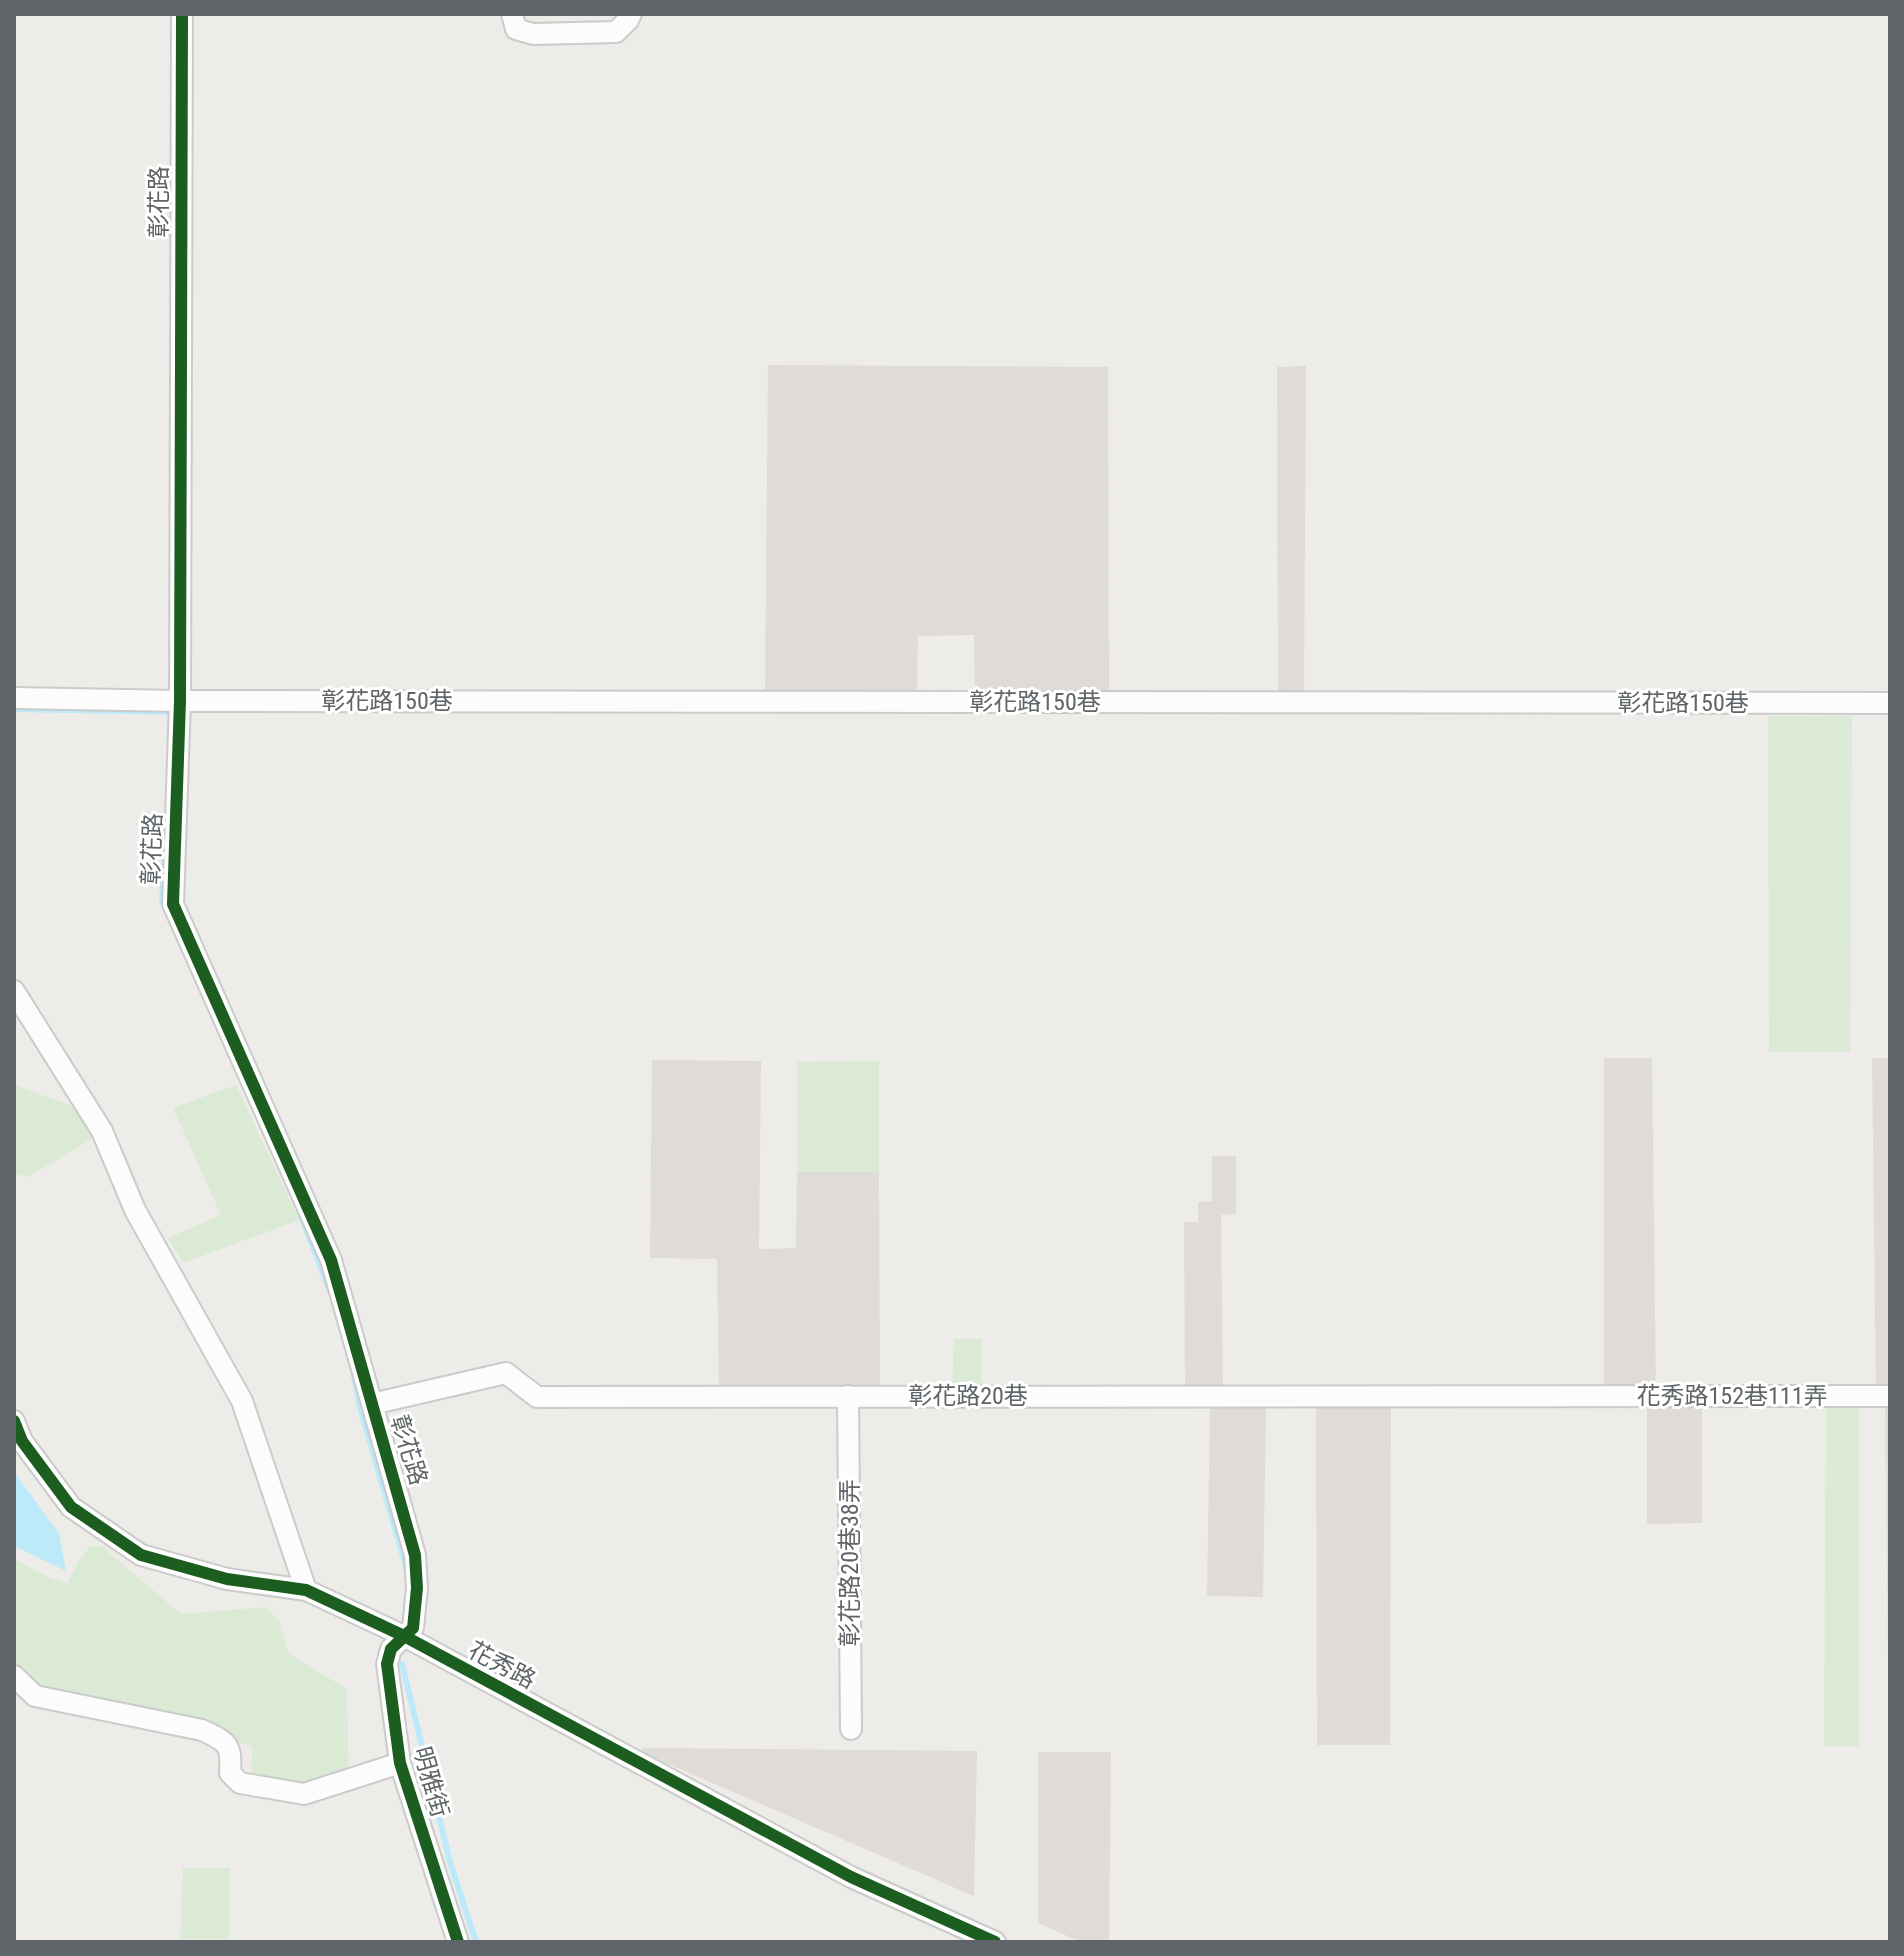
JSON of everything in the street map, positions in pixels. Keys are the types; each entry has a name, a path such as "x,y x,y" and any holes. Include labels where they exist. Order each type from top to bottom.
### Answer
{"street":[{"name":"彰花路","path":"182,14 180,701 173,904 331,1260 415,1555 417,1588 413,1628 404,1636"},
{"path":"512,14 516,29 533,34 616,32 631,14"},
{"name":"彰花路150巷","path":"14,698 180,701 1890,703"},
{"path":"14,991 102,1131 135,1210 242,1401 306,1590"},
{"name":"彰花路20巷","path":"372,1404 506,1373 537,1397 1575,1396"},
{"name":"彰花路20巷38弄","path":"848,1396 851,1729"},
{"name":"花秀路152巷111弄","path":"1575,1396 1890,1396"},
{"name":"花秀路","path":"14,1421 22,1441 71,1507 141,1555 227,1579 306,1590 404,1636 851,1877 995,1942"},
{"name":"明雅街","path":"404,1636 391,1649 387,1664 400,1763 458,1942"},
{"path":"14,1676 35,1696 202,1730 223,1740 231,1751 230,1773 240,1783 304,1794 400,1763"}],"shaded area":[{"path":"768,365 1108,367 1109,697 975,697 974,635 918,636 917,696 765,696"},
{"path":"1306,366 1304,697 1278,697 1277,367"},
{"path":"1604,1058 1652,1058 1656,1395 1604,1394"},
{"path":"1872,1058 1890,1058 1890,1395 1876,1395"},
{"path":"652,1060 761,1061 759,1249 796,1248 797,1172 879,1172 880,1388 719,1390 717,1259 650,1258"},
{"path":"1212,1156 1236,1156 1236,1214 1221,1215 1223,1391 1185,1390 1184,1222 1198,1222 1198,1202 1212,1201"},
{"path":"1210,1407 1266,1407 1263,1597 1207,1596"},
{"path":"1316,1407 1391,1407 1390,1745 1317,1745"},
{"path":"1647,1408 1702,1408 1702,1523 1647,1524"},
{"path":"1885,1408 1890,1408 1890,1746 1889,1746"},
{"path":"642,1748 977,1751 974,1896 643,1753"},
{"path":"1038,1752 1111,1752 1109,1942 1081,1942 1038,1923"}],"green space":[{"path":"1768,716 1852,716 1850,1052 1769,1052"},
{"path":"879,1061 879,1172 797,1172 797,1062"},
{"path":"14,1085 104,1117 114,1126 28,1177 14,1173"},
{"path":"236,1085 299,1220 183,1263 168,1238 221,1215 173,1108"},
{"path":"954,1339 982,1339 981,1390 952,1390"},
{"path":"1826,1408 1859,1408 1859,1746 1824,1746"},
{"path":"90,1546 101,1546 181,1614 266,1607 280,1622 289,1654 347,1689 349,1781 337,1792 251,1783 252,1746 70,1695 28,1680 14,1670 14,1559 67,1583"},
{"path":"183,1868 230,1868 229,1939 180,1939"}],"water":[{"path":"14,1472 59,1533 66,1571 14,1546"}],"waterway":[{"path":"14,709 175,712"},
{"path":"165,859 162,900 166,910"},
{"path":"297,1206 329,1289"},
{"path":"354,1376 359,1404 407,1570"},
{"path":"402,1664 450,1862 476,1942"}],"cycle path":[{"path":"182,14 180,701 173,904 331,1260 415,1555 417,1588 413,1628 391,1649 387,1664 400,1763 458,1942"},
{"path":"14,1421 22,1441 71,1507 141,1555 227,1579 306,1590 404,1636 851,1877 995,1942"}]}
